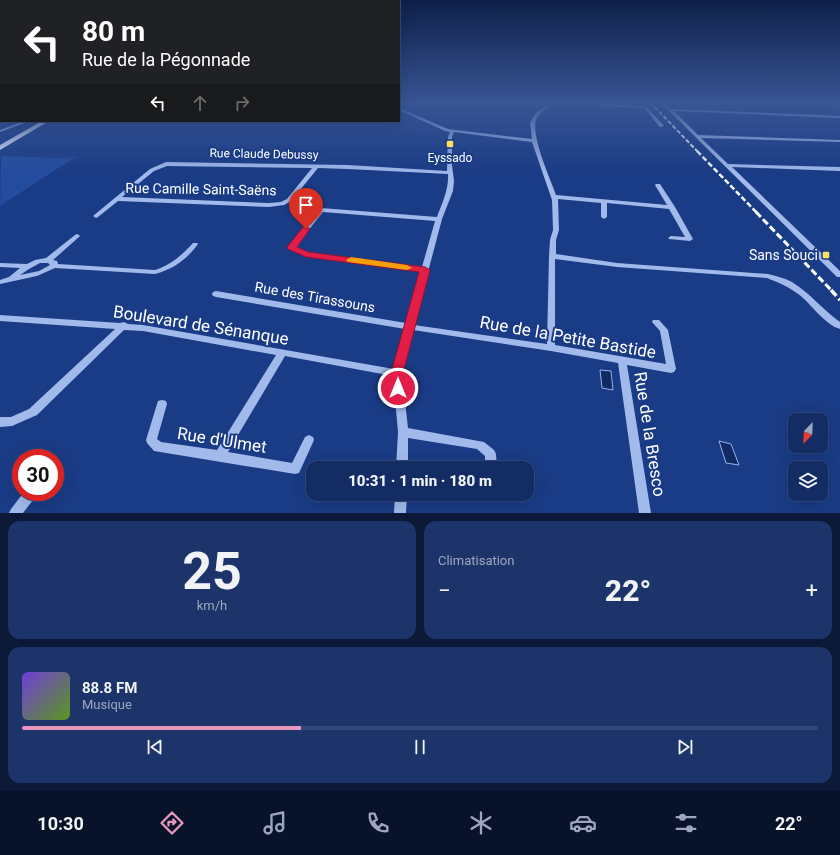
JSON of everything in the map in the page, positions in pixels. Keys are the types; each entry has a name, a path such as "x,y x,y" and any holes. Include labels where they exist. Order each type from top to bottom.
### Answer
{"main road":[{"path":"0,148 38,126"}],"street":[{"path":"0,131 13,126"},
{"path":"436,126 452,131 534,141"},
{"path":"532,126 534,141 554,197 556,230 553,240 552,256 551,348"},
{"path":"687,126 840,275"},
{"path":"402,461 403,432 397,373 439,219 450,191 450,136 452,131"},
{"path":"697,136 840,141"},
{"name":"Rue Claude Debussy","path":"96,216 152,170 166,164 381,168 450,172"},
{"path":"726,165 840,169"},
{"name":"Rue Camille Saint-Saëns","path":"118,198 269,205 282,204 290,200 316,167"},
{"path":"658,185 690,239 671,238"},
{"path":"554,197 672,207"},
{"path":"604,202 604,217"},
{"path":"425,270 306,254 291,248 321,210 439,219"},
{"path":"0,265 29,266 47,261 77,236"},
{"path":"0,282 12,278 34,275 54,266 155,272 169,268 180,260 195,244"},
{"path":"552,256 618,265 768,276 791,285 809,299 828,319 840,326"},
{"path":"47,261 54,263 54,266"},
{"path":"12,278 29,266"},
{"name":"Rue des Tirassouns","path":"216,294 410,327"},
{"name":"Boulevard de Sénanque","path":"0,318 124,325 397,373"},
{"name":"Rue de la Petite Bastide","path":"410,327 551,348 671,370 664,330 656,322"},
{"path":"0,422 12,422 33,412 124,325"},
{"path":"220,456 282,353"},
{"name":"Rue de la Bresco","path":"622,360 645,513"},
{"name":"Rue d'Ulmet","path":"162,404 151,440 158,447 220,456 295,470 309,440"},
{"path":"403,432 480,445 490,454 490,461"},
{"path":"15,513 25,501"},
{"path":"400,513 401,501"}],"shaded area":[{"path":"1,156 62,159 77,156 0,206"},
{"path":"600,370 611,371 613,390 602,388"},
{"path":"719,441 731,444 739,465 726,463"}],"railway":[{"path":"673,126 698,152"},
{"path":"697,151 757,213"},
{"path":"756,212 832,291"},
{"path":"831,290 840,300"}],"slow traffic":[{"path":"351,260 407,268"}],"place":[{"name":"Eyssado","path":"450,144"},
{"name":"Sans Souci","path":"826,255"}],"route":[{"path":"306,229 291,248 306,254 425,270 397,373 398,388"}]}
